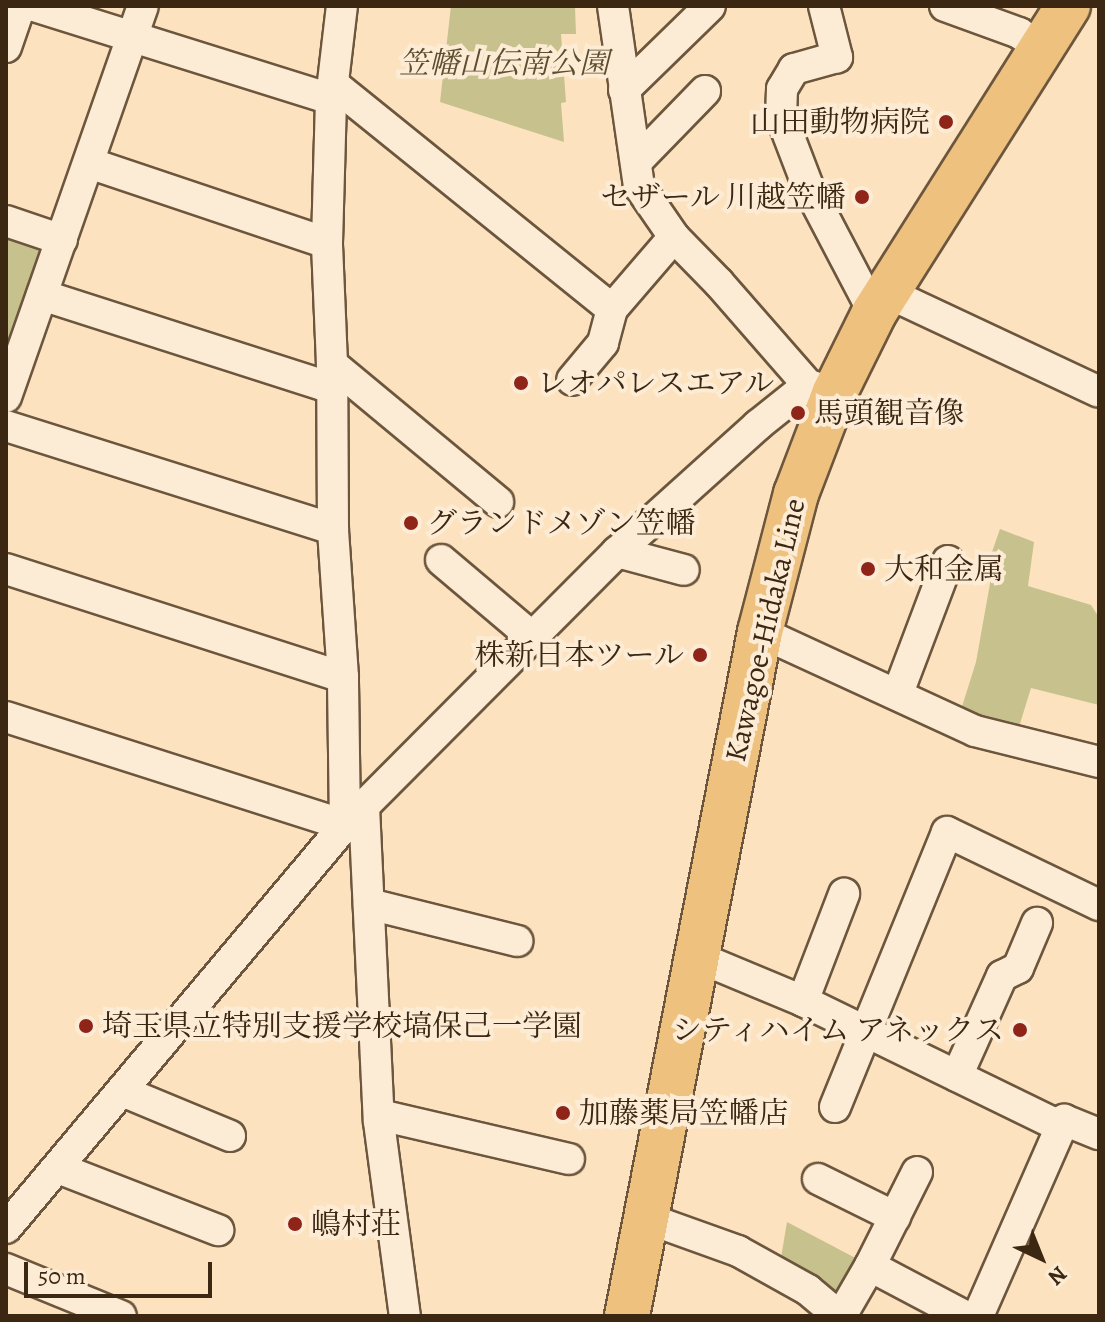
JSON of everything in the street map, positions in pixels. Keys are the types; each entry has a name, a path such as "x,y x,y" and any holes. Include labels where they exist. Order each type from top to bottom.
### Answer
{"main road":[{"name":"Kawagoe-Hidaka Line","path":"627,1316 760,632 822,389 1068,6"}],"street":[{"path":"6,47 20,6"},
{"path":"34,6 131,38 332,92 612,309"},
{"path":"6,397 143,6"},
{"path":"342,6 332,92 327,243 333,529 354,816 369,904 380,1115 405,1316"},
{"path":"6,1228 354,816 617,552 758,425 822,389 674,237 639,186 613,6"},
{"path":"624,90 710,6"},
{"path":"824,6 837,57 794,69 782,89 781,116 809,189 880,302 1099,392"},
{"path":"945,6 1019,33 1041,48"},
{"path":"636,162 705,91"},
{"path":"89,163 327,243"},
{"path":"6,221 62,240"},
{"path":"572,380 603,343 612,309 674,237"},
{"path":"42,295 332,376 498,502"},
{"path":"6,426 333,529"},
{"path":"617,552 684,570"},
{"path":"441,560 532,637"},
{"path":"898,693 948,561"},
{"path":"6,569 343,677"},
{"path":"760,632 975,731 1099,762"},
{"path":"6,717 354,816"},
{"path":"835,1107 947,832 1099,905"},
{"path":"803,1001 844,894"},
{"path":"369,904 517,941"},
{"path":"957,1076 1002,976 1018,968 1037,923"},
{"path":"695,956 803,1001 1061,1127"},
{"path":"122,1091 230,1136"},
{"path":"380,1115 569,1159"},
{"path":"978,1316 1064,1120 1099,1134"},
{"path":"58,1168 218,1230"},
{"path":"646,1218 763,1263 808,1290 840,1316 870,1266 917,1172"},
{"path":"818,1179 895,1217"},
{"path":"870,1266 965,1316"},
{"path":"6,1269 121,1316"}],"green space":[{"name":"笠幡山伝南公園","path":"451,6 607,6 575,7 576,34 561,34 566,102 561,103 564,142 440,102"},
{"path":"6,229 49,244 6,372"},
{"path":"1000,529 1034,542 1028,586 1091,605 1098,616 1099,705 1031,688 1018,730 960,713 976,662 991,578 984,575"},
{"path":"787,1222 865,1263 839,1308 780,1264"}],"place":[{"name":"山田動物病院","path":"946,122"},
{"name":"セザール 川越笠幡","path":"862,197"},
{"name":"レオパレスエアル","path":"521,383"},
{"name":"馬頭観音像","path":"798,413"},
{"name":"グランドメゾン笠幡","path":"411,523"},
{"name":"大和金属","path":"868,569"},
{"name":"株新日本ツール","path":"700,655"},
{"name":"埼玉県立特別支援学校塙保己一学園","path":"86,1026"},
{"name":"シティハイム アネックス","path":"1020,1030"},
{"name":"加藤薬局笠幡店","path":"563,1113"},
{"name":"嶋村荘","path":"295,1224"}]}
